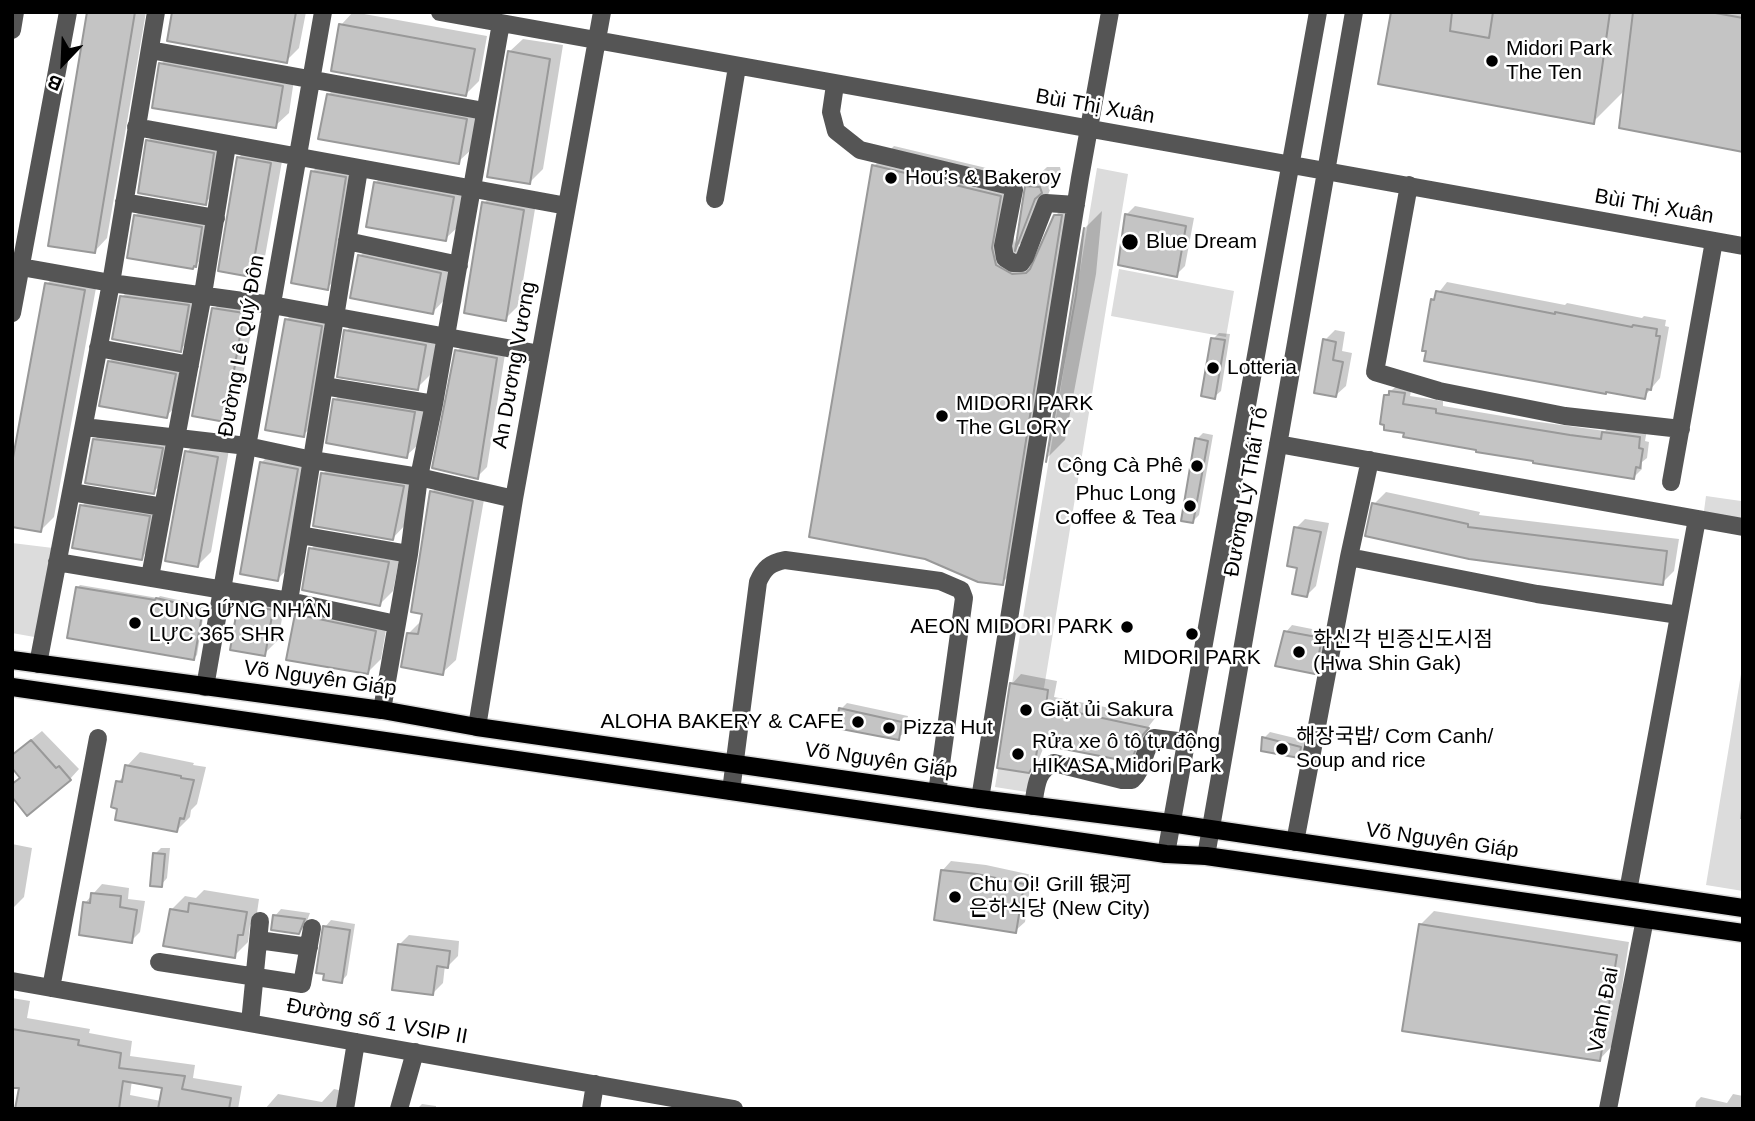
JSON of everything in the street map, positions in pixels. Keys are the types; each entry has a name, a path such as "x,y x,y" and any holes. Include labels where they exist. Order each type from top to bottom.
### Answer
{"main road":[{"name":"Võ Nguyên Giáp","path":"12,660 382,710 477,727 980,799 1170,823 1743,908"},
{"path":"12,687 1743,933"}],"street":[{"path":"12,30 15,12"},
{"path":"12,313 68,12"},
{"path":"38,664 111,283 156,12"},
{"name":"Đường Lê Quý Đôn","path":"205,687 323,12"},
{"name":"Bùi Thị Xuân","path":"440,12 1743,246"},
{"name":"An Dương Vương","path":"477,727 514,499 602,12"},
{"path":"980,799 1076,205 1111,12"},
{"name":"Đường Lý Thái Tổ","path":"1166,853 1318,12"},
{"name":"Đường Lý Thái Tổ","path":"1206,856 1354,12"},
{"path":"382,710 409,554 419,477 500,23"},
{"path":"150,50 484,111"},
{"path":"715,199 737,67"},
{"path":"835,85 831,112 836,131 860,150 964,174 1010,186 1014,190 1003,246 1005,258 1013,263 1021,263 1025,257 1046,204 1076,205"},
{"path":"136,127 567,206"},
{"path":"150,577 203,294 227,145"},
{"path":"289,601 359,169"},
{"path":"1409,186 1375,372 1438,391 1565,416 1681,429"},
{"path":"124,202 216,218"},
{"path":"347,241 458,265"},
{"path":"1671,482 1714,241"},
{"path":"21,267 111,283 272,305 540,354"},
{"path":"98,348 190,365"},
{"path":"324,386 434,404"},
{"path":"83,427 247,446 312,460 419,477 514,499"},
{"path":"1278,444 1743,527"},
{"path":"1295,842 1370,460"},
{"path":"71,492 163,507"},
{"path":"1628,891 1697,519"},
{"path":"300,535 409,554"},
{"path":"1349,557 1536,594 1679,615"},
{"path":"731,790 758,582 771,563 785,560 940,581 961,590 964,598 937,793"},
{"path":"57,562 289,601 396,624"},
{"path":"51,988 98,738"},
{"path":"1033,806 1040,773 1046,766 1054,763 1122,780 1132,780 1140,772 1147,746 1154,738 1185,742"},
{"name":"Vành Đai","path":"1608,1109 1645,919"},
{"path":"250,1023 260,921"},
{"path":"159,962 302,984 312,928"},
{"path":"258,940 309,947"},
{"name":"Đường số 1 VSIP II","path":"12,981 734,1109"},
{"path":"345,1109 356,1042"},
{"path":"399,1109 415,1052"},
{"path":"591,1109 595,1084"}],"shaded area":[{"path":"1097,168 1128,174 1027,792 995,787"},
{"path":"1119,269 1234,291 1226,337 1111,316"},
{"path":"1743,495 1743,535 1702,526 1706,496 1741,501"},
{"path":"12,543 53,548 40,638 12,633"},
{"path":"1743,662 1743,891 1706,885"}],"building":[{"path":"87,12 135,12 95,253 48,246"},
{"path":"172,12 296,12 287,63 167,41"},
{"name":"Midori Park The Ten","path":"1391,12 1452,12 1450,31 1489,38 1493,12 1610,12 1594,124 1378,84"},
{"name":"Midori Park The Ten","path":"1633,12 1710,12 1743,18 1743,152 1619,128"},
{"path":"339,24 475,49 466,96 331,71"},
{"path":"508,51 550,59 530,184 487,177"},
{"path":"159,63 283,86 276,128 152,108"},
{"path":"327,94 467,119 459,164 318,139"},
{"path":"146,140 214,153 206,205 138,193"},
{"path":"237,157 271,163 251,277 218,271"},
{"name":"MIDORI PARK The GLORY","path":"872,165 1001,196 992,248 996,265 1012,274 1026,273 1030,269 1054,215 1062,215 1003,585 978,582 925,559 809,537"},
{"path":"311,171 346,177 328,290 291,283"},
{"path":"374,182 454,197 446,241 366,227"},
{"path":"1025,186 1040,187 1042,193 1035,199 1015,251"},
{"path":"482,202 524,210 506,321 464,313"},
{"path":"1125,214 1186,226 1177,277 1118,265"},
{"path":"134,215 202,227 196,267 193,269 127,258"},
{"path":"1084,228 1076,295 1046,462"},
{"path":"358,255 441,273 433,314 350,298"},
{"path":"45,283 85,290 41,532 12,527 12,463"},
{"path":"1436,291 1555,314 1657,329 1656,336 1660,336 1651,390 1647,389 1645,399 1424,361 1426,351 1422,351 1431,299 1434,300"},
{"path":"120,296 189,305 181,352 112,339"},
{"path":"212,308 244,313 225,422 192,416"},
{"path":"285,319 322,326 304,437 265,430"},
{"path":"344,330 426,345 418,390 337,377"},
{"name":"Lotteria","path":"1211,338 1225,340 1215,399 1201,396"},
{"path":"1323,339 1336,342 1333,360 1343,362 1336,397 1314,393"},
{"path":"455,350 497,358 478,479 432,468"},
{"path":"108,361 176,374 167,418 99,406"},
{"path":"1389,391 1405,393 1403,404 1436,409 1436,413 1601,439 1602,432 1640,437 1639,448 1643,449 1640,468 1636,467 1634,479 1533,463 1403,437 1404,433 1384,430 1384,425 1380,424 1384,395 1389,395"},
{"path":"333,399 415,412 407,458 326,443"},
{"name":"Cộng Cà Phê","path":"1195,438 1208,441 1193,523 1181,521"},
{"path":"93,439 163,448 154,494 85,483"},
{"path":"185,451 218,457 198,567 165,561"},
{"path":"260,462 298,469 278,581 240,574"},
{"path":"321,473 404,486 393,540 313,526"},
{"path":"430,491 473,501 443,675 401,667 407,633 418,634 422,614 411,612"},
{"path":"1372,503 1468,524 1468,527 1667,551 1663,585 1469,559 1365,536"},
{"path":"80,505 150,516 142,560 72,548"},
{"path":"1294,527 1321,532 1307,597 1292,594 1297,568 1287,566"},
{"path":"309,548 389,562 380,606 302,590"},
{"name":"CUNG ỨNG NHÂN LỰC 365 SHR","path":"76,587 155,600 156,598 203,609 194,660 67,638"},
{"path":"238,604 273,610 265,656 230,650"},
{"path":"295,614 376,631 368,674 286,660"},
{"path":"1284,631 1322,638 1315,674 1275,666"},
{"path":"1010,683 1048,690 1046,706 1149,728 1140,738 1131,762 1038,744 1035,763 1029,773 997,768"},
{"name":"ALOHA BAKERY & CAFE","path":"839,708 902,722 899,740 836,728"},
{"name":"해장국밥/ Cơm Canh/ Soup and rice","path":"1262,737 1301,747 1299,758 1261,751"},
{"path":"31,740 56,768 59,766 71,780 27,816 12,797 12,784 20,778 12,768 12,755"},
{"path":"125,765 194,780 184,819 180,818 177,832 115,820 117,809 111,807 116,781 122,782"},
{"path":"153,853 165,854 162,887 150,886"},
{"path":"941,870 1024,884 1016,933 934,920"},
{"path":"91,893 121,896 120,907 137,910 132,943 79,935 83,902 90,903"},
{"path":"189,903 247,912 243,935 238,935 235,958 163,946 170,909 188,912"},
{"path":"273,915 305,919 299,934 271,930"},
{"path":"1419,924 1617,955 1600,1061 1402,1031"},
{"path":"323,926 350,930 342,983 323,980 324,974 316,973"},
{"path":"398,944 450,951 448,968 437,966 433,995 392,990"},
{"path":"12,1029 79,1040 78,1045 121,1053 119,1068 185,1076 182,1089 231,1098 229,1109 158,1109 162,1088 123,1081 119,1109 15,1109 19,1088 12,1088"}],"place":[{"name":"Midori Park The Ten","path":"1492,61"},
{"name":"Hou’s & Bakeroy","path":"891,178"},
{"name":"Blue Dream","path":"1130,242"},
{"name":"Lotteria","path":"1213,368"},
{"name":"MIDORI PARK The GLORY","path":"942,416"},
{"name":"Cộng Cà Phê","path":"1197,466"},
{"name":"Phuc Long Coffee & Tea","path":"1190,506"},
{"name":"CUNG ỨNG NHÂN LỰC 365 SHR","path":"135,623"},
{"name":"AEON MIDORI PARK","path":"1127,627"},
{"name":"MIDORI PARK","path":"1192,634"},
{"name":"화신각 빈증신도시점 (Hwa Shin Gak)","path":"1299,652"},
{"name":"Giặt ủi Sakura","path":"1026,710"},
{"name":"ALOHA BAKERY & CAFE","path":"858,722"},
{"name":"Pizza Hut","path":"889,728"},
{"name":"해장국밥/ Cơm Canh/ Soup and rice","path":"1282,749"},
{"name":"Rửa xe ô tô tự động HIKASA Midori Park","path":"1018,754"},
{"name":"Chu Oi! Grill 银河 은하식당 (New City)","path":"955,897"}]}
